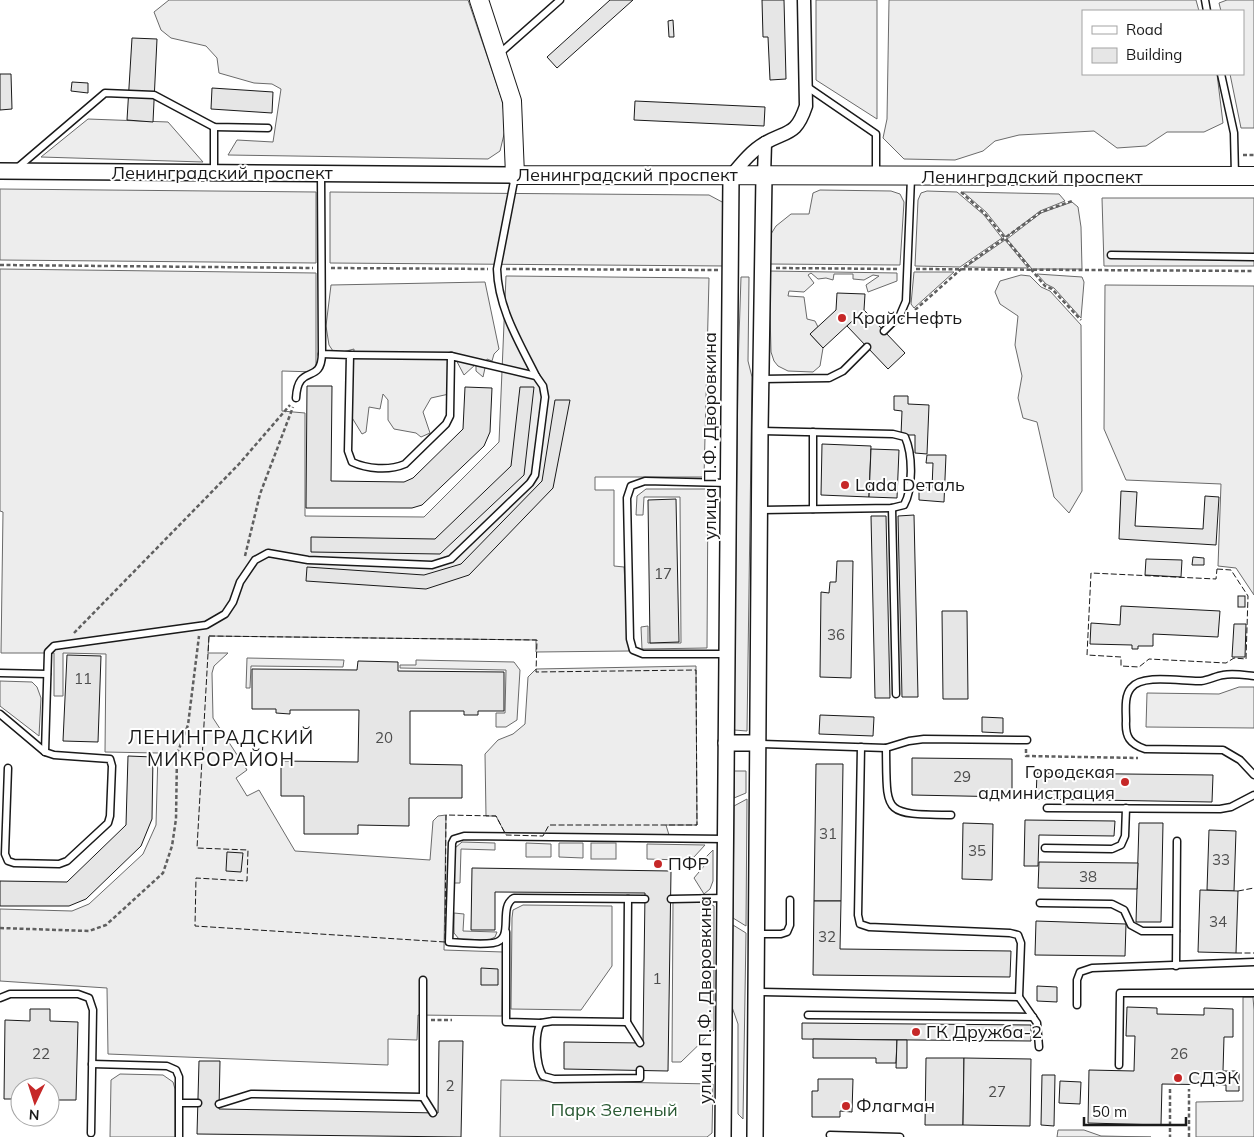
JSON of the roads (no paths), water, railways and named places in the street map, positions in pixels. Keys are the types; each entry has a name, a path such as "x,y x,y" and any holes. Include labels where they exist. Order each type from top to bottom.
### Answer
{"main road":[{"path":"478,0 512,101 515,175"},
{"name":"Ленинградский проспект","path":"515,175 876,177 1254,176"}],"street":[{"path":"731,176 745,159 765,143 789,133 801,122 806,106 804,0"},
{"path":"755,1137 760,379 765,143"},
{"name":"Ленинградский проспект","path":"6,171 515,175"},
{"name":"улица П.Ф. Дворовкина","path":"723,1137 731,176"},
{"path":"726,743 757,744"}],"lane":[{"path":"498,55 560,0"},
{"path":"1221,75 1234,133 1235,176"},
{"path":"806,86 876,134 876,177"},
{"path":"6,171 104,94 154,95 214,127 268,128"},
{"path":"214,127 214,172"},
{"path":"296,398 296,384 302,378 316,372 322,366 321,174"},
{"path":"46,752 48,652 54,646 200,626 225,614 233,602 240,582 255,560 268,553 308,560 432,565 451,559 530,483 535,475 545,397 543,386 536,376 502,304 497,269 515,175"},
{"path":"884,331 900,315 906,301 911,177"},
{"path":"1110,255 1254,257"},
{"path":"760,379 829,378 843,371 867,347"},
{"path":"322,354 451,356 536,376"},
{"path":"350,355 348,451 352,462 363,467 397,467 404,464 446,424 450,416 451,356"},
{"path":"759,510 892,508 904,505 909,497 910,448 905,437 893,434 760,431"},
{"path":"813,432 813,509"},
{"path":"728,483 645,481 631,486 627,498 630,639 633,650 643,654 728,654"},
{"path":"892,508 896,694"},
{"path":"0,673 47,674"},
{"path":"1254,676 1225,675 1202,680 1148,680 1138,682 1130,688 1127,698 1126,728 1128,739 1134,746 1145,749 1223,750 1240,760 1254,775"},
{"path":"0,714 46,752 54,756 103,757 110,759 112,766 110,816 108,823 67,861 59,864 14,864 8,861 5,854 8,768"},
{"path":"757,744 886,748 909,741 924,739 1027,740"},
{"path":"860,748 858,915 860,924 869,927 1010,933 1018,935 1021,943 1019,997 1033,1017 1039,1032 1038,1047"},
{"path":"886,748 886,796 891,805 901,812 951,815"},
{"path":"1047,808 1220,809 1231,807 1254,795"},
{"path":"1045,848 1112,849 1121,845 1125,836 1126,808"},
{"path":"506,931 501,939 493,943 449,942 451,849 454,839 464,836 726,839"},
{"path":"1176,966 1177,841"},
{"path":"627,1022 506,1022 507,906 509,901 514,898 645,899"},
{"path":"628,898 627,1022 640,1043"},
{"path":"671,899 724,898"},
{"path":"756,934 781,934 787,932 790,925 790,900"},
{"path":"1040,903 1112,904 1124,910 1131,925 1142,931 1176,931"},
{"path":"1077,1005 1077,980 1080,972 1092,968 1254,962"},
{"path":"423,980 423,1098 433,1113"},
{"path":"756,992 1019,997"},
{"path":"1119,1065 1120,994 1254,993"},
{"path":"0,998 10,994 78,994 89,998 93,1010 91,1133"},
{"path":"808,1015 1033,1017"},
{"path":"541,1023 538,1034 539,1064 540,1071 548,1078 640,1078 640,1070"},
{"path":"92,1064 167,1066 172,1068 179,1077 179,1137"},
{"path":"219,1104 251,1094 423,1098"},
{"path":"180,1103 198,1103"},
{"path":"830,1135 900,1137"}],"place":[{"name":"КрайсНефть","path":"842,318"},
{"name":"Lada Dеталь","path":"845,485"},
{"name":"Городская администрация","path":"1125,782"},
{"name":"ПФР","path":"658,864"},
{"name":"ГК Дружба-2","path":"916,1032"},
{"name":"СДЭК","path":"1178,1078"},
{"name":"Флагман","path":"846,1106"}],"district":[{"name":"ЛЕНИНГРАДСКИЙ МИКРОРАЙОН","path":"221,748"}],"park label":[{"name":"Парк Зеленый","path":"614,1110"}]}
